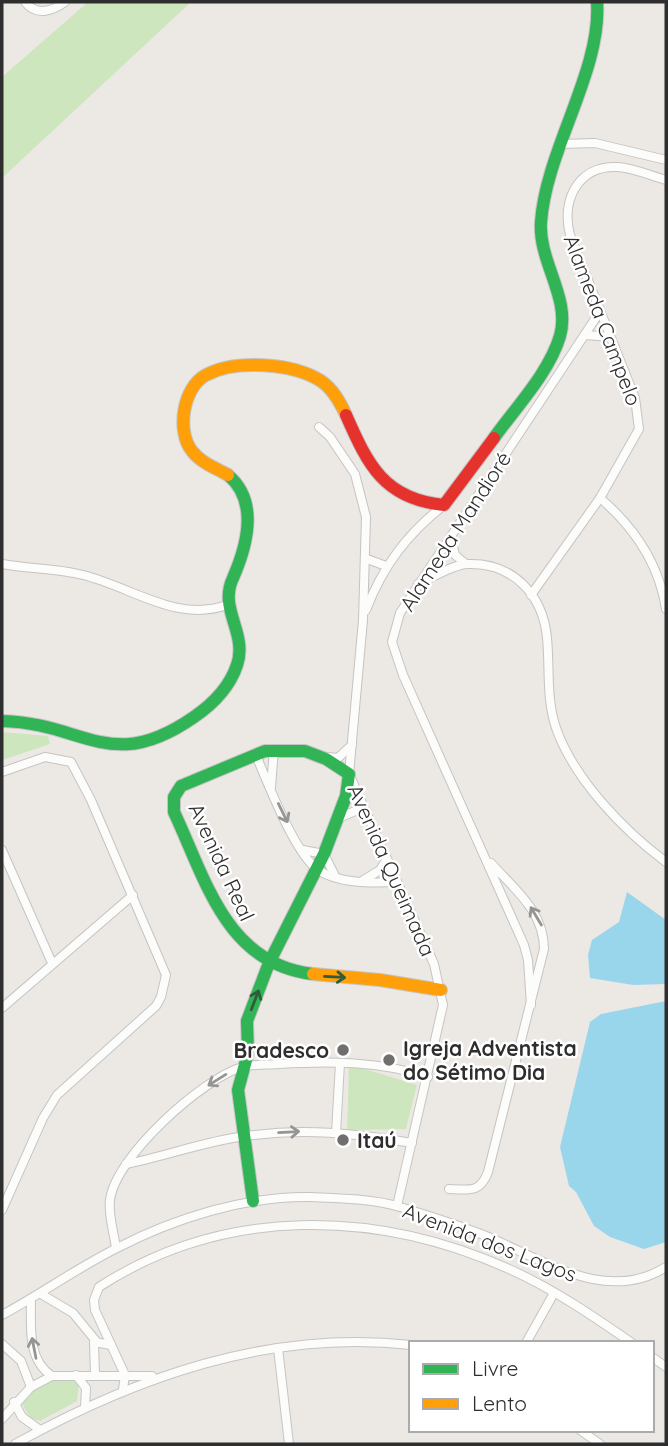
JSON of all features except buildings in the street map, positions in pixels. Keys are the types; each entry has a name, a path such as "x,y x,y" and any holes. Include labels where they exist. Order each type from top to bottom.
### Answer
{"street":[{"path":"24,2 38,11 47,12 65,2"},
{"path":"2,720 38,724 118,746 141,742 162,734 205,709 231,681 239,663 240,644 227,605 228,590 244,551 246,506 233,476 196,455 187,443 185,418 191,390 203,376 224,368 284,369 319,381 334,394 359,444 387,486 409,500 444,505 544,366 560,338 562,306 540,246 541,219 560,144 594,42 598,19 597,2"},
{"path":"560,144 595,143 666,160"},
{"name":"Alameda Campelo","path":"531,595 600,498 639,429 638,407 566,222 566,207 577,182 588,174 611,167 666,180"},
{"name":"Alameda Mandioré","path":"531,1005 528,960 403,675 392,642 400,613 418,584 451,539 600,313"},
{"path":"586,335 610,337"},
{"name":"Avenida Queimada","path":"319,427 345,456 362,491 366,517 367,559 363,620 349,774 434,964 441,990 442,1019 397,1206"},
{"path":"600,498 638,538 656,570 666,609"},
{"name":"Avenida Queimada","path":"363,620 387,566 407,538 444,505"},
{"path":"451,539 455,555 466,564"},
{"path":"367,559 387,566"},
{"path":"2,564 82,575 181,610 211,611 227,605"},
{"path":"418,584 466,564 495,568 527,584 540,607 544,624 550,705 565,747 601,801 623,826 666,862"},
{"path":"328,757 338,758 352,746"},
{"path":"271,789 274,748"},
{"name":"Avenida Real","path":"349,774 328,757 298,748 274,748 255,753 181,786 174,803 174,812 233,935 269,963 287,972 375,979 441,990"},
{"path":"255,753 300,849 317,869 335,877 397,882"},
{"path":"2,772 54,756 71,762 78,771 166,975 161,997 146,1015 57,1095 43,1118 2,1210"},
{"path":"253,1201 238,1090 248,1053 247,1021 269,963 317,869 339,818 349,774"},
{"path":"339,818 355,811 367,812"},
{"path":"300,849 324,854"},
{"path":"2,850 5,869 52,963"},
{"path":"324,854 335,877"},
{"name":"Alameda Mandioré","path":"449,1189 475,1191 482,1186 542,959 541,924 536,913 484,855"},
{"path":"362,881 380,870 387,859"},
{"path":"503,898 515,890"},
{"path":"2,1008 133,895"},
{"path":"528,960 542,959"},
{"path":"336,1133 340,1063"},
{"path":"116,1248 110,1200 127,1164 152,1133 213,1081 244,1066 340,1063 379,1067 428,1077"},
{"path":"127,1164 246,1136 336,1133 412,1143"},
{"name":"Avenida dos Lagos","path":"2,1315 116,1248 185,1220 253,1201 310,1197 397,1206 482,1235 533,1259 590,1279 630,1280 666,1267"},
{"path":"123,1390 124,1375 95,1310 94,1300 99,1287 185,1244 254,1227 304,1223 373,1228 462,1251 509,1269 554,1293 629,1341"},
{"path":"527,1341 554,1293"},
{"path":"41,1294 73,1313 96,1341 111,1345"},
{"path":"31,1299 35,1354 41,1368 52,1376"},
{"path":"95,1375 93,1344 96,1341"},
{"path":"15,1444 123,1390 214,1360 278,1348 354,1343 409,1345"},
{"path":"2,1344 21,1361 31,1387"},
{"path":"278,1348 289,1444"},
{"path":"76,1375 86,1388 85,1407"},
{"path":"2,1419 14,1402 31,1387 52,1376 159,1376"},
{"path":"14,1402 22,1417 40,1430"},
{"path":"583,1432 600,1444"}],"green space":[{"path":"88,2 191,2 2,178 2,77"},
{"path":"2,732 48,736 50,744 2,760"},
{"path":"349,1064 417,1085 406,1129 347,1130"},
{"path":"59,1378 73,1378 79,1383 77,1401 40,1421 30,1418 22,1404 25,1399 38,1387"}],"water":[{"path":"627,892 666,920 666,984 633,985 590,978 588,955 592,940 619,922"},
{"path":"666,1001 666,1242 644,1249 610,1237 594,1226 576,1192 569,1186 560,1147 590,1022 601,1014"}],"traffic: fast":[{"path":"494,438 540,376 560,336 561,308 544,251 541,222 553,167 591,55 597,2"},
{"path":"2,721 55,729 98,742 141,742 165,734 194,717 220,694 234,673 239,653 229,589 246,538 247,524 244,498 228,475"},
{"path":"253,1201 238,1090 248,1053 247,1021 269,963 324,854 346,796 349,774 326,759 305,751 265,751 181,786 174,797 174,812 209,891 223,915 239,936 259,954 283,967 313,974"}],"traffic: slow":[{"path":"228,475 196,455 184,432 187,399 198,381 206,375 248,365 295,370 325,384 336,396 346,415"},
{"path":"313,974 380,980 441,990"}],"traffic: jam":[{"path":"346,415 371,464 392,487 423,501 444,505 494,438"}],"place":[{"name":"Bradesco","path":"343,1050"},
{"name":"Igreja Adventista do Sétimo Dia","path":"389,1060"},
{"name":"Itaú","path":"343,1140"}]}
